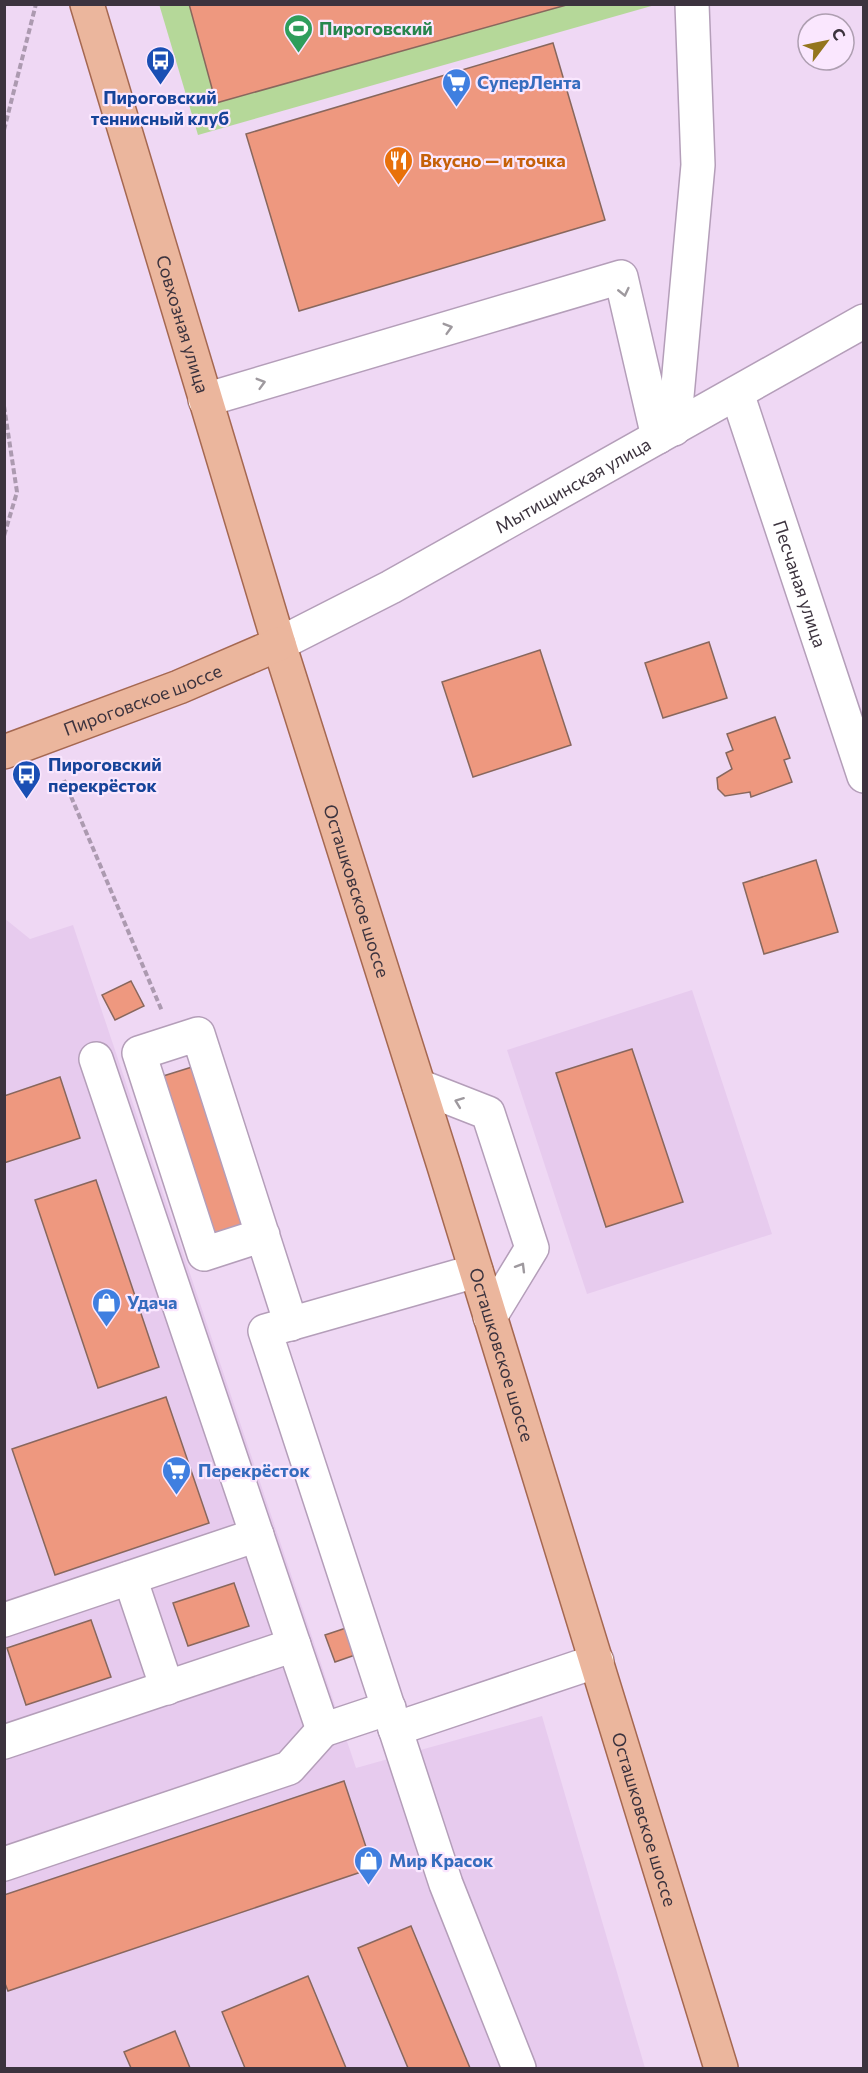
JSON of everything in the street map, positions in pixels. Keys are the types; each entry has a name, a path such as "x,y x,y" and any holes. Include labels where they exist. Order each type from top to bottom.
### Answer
{"main road":[{"name":"Совхозная улица","path":"87,4 279,644"},
{"name":"Пироговское шоссе","path":"4,752 179,687 279,644"},
{"name":"Осташковское шоссе","path":"279,644 419,1086 721,2068"}],"street":[{"path":"666,433 698,165 692,4"},
{"path":"205,399 621,277 666,433"},
{"name":"Мытищинская улица","path":"279,644 391,587 864,321"},
{"name":"Песчаная улица","path":"737,393 864,776"},
{"path":"263,1235 204,1254 139,1053 198,1034 263,1235 291,1324"},
{"path":"96,1059 323,1730"},
{"path":"419,1086 488,1113 532,1248 490,1317"},
{"path":"476,1270 265,1331 446,1884 519,2068"},
{"path":"4,1620 257,1535"},
{"path":"130,1578 167,1688"},
{"path":"5,1741 294,1645"},
{"path":"4,1864 290,1768 323,1730 392,1719 597,1661"}],"path":[{"path":"4,130 36,4"},
{"path":"4,406 17,492 4,536"},
{"path":"64,780 175,1041"}],"shaded area":[{"name":"Удача","path":"4,918 30,939 73,925 356,1768 542,1716 645,2068 5,2068"},
{"path":"692,990 772,1234 587,1294 507,1050"}],"green space":[{"path":"159,4 655,5 198,135"}],"building":[{"name":"Пироговский","path":"189,4 570,4 216,103"},
{"path":"553,43 605,220 299,311 246,134"},
{"path":"709,642 727,698 663,718 645,663"},
{"path":"540,650 571,745 473,777 442,682"},
{"path":"775,717 790,758 784,760 792,782 751,797 750,792 725,796 718,789 717,778 732,769 726,753 733,750 727,734"},
{"path":"816,860 838,932 764,954 743,883"},
{"path":"131,981 144,1006 115,1020 102,995"},
{"path":"632,1049 683,1202 606,1227 556,1073"},
{"path":"192,1067 243,1227 212,1237 160,1077"},
{"path":"60,1077 80,1138 4,1163 4,1096"},
{"path":"96,1180 159,1367 98,1388 35,1200"},
{"path":"166,1397 209,1523 55,1575 12,1449"},
{"path":"234,1583 249,1626 188,1646 173,1603"},
{"path":"91,1620 111,1677 26,1705 7,1648"},
{"path":"349,1627 358,1654 335,1662 325,1635"},
{"path":"344,1781 373,1868 8,1991 4,1981 4,1895"},
{"path":"411,1926 470,2068 408,2068 358,1948"},
{"path":"308,1976 346,2068 245,2068 222,2012"},
{"path":"175,2031 190,2068 131,2068 124,2052"}],"place":[{"name":"Пироговский","path":"298,54"},
{"name":"Пироговский теннисный клуб","path":"160,86"},
{"name":"СуперЛента","path":"456,108"},
{"name":"Вкусно — и точка","path":"399,186"},
{"name":"Пироговский перекрёсток","path":"27,800"},
{"name":"Удача","path":"106,1328"},
{"name":"Перекрёсток","path":"177,1496"},
{"name":"Мир Красок","path":"368,1886"}]}
